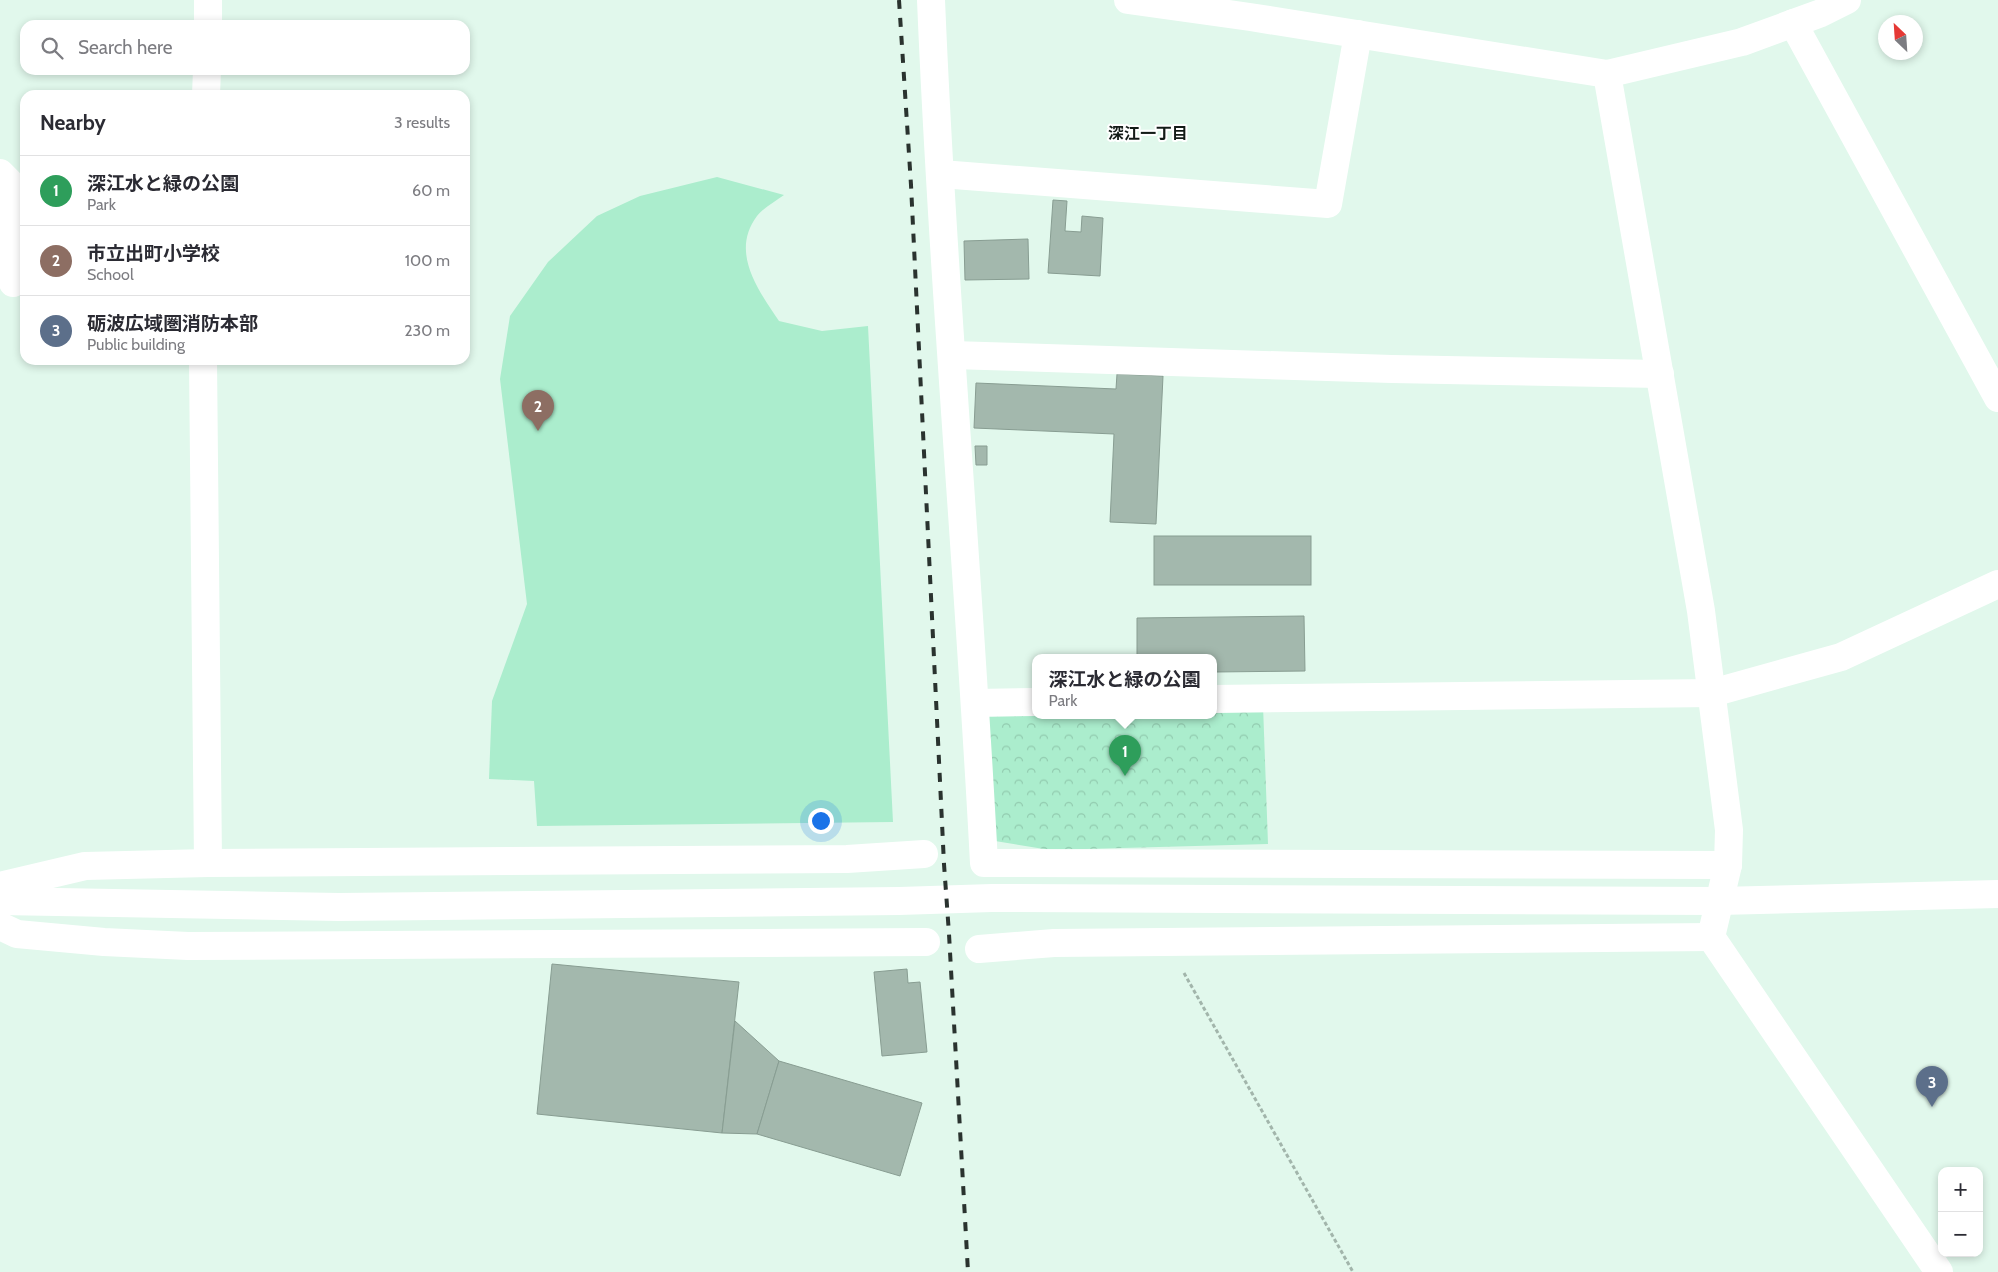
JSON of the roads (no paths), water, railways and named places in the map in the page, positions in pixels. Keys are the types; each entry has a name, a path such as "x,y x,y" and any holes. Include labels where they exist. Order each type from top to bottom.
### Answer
{"street":[{"path":"208,0 208,20"},
{"path":"931,0 952,355 976,703 984,863 1728,865"},
{"path":"1128,0 1275,10 1358,34 1607,74 1742,42 1821,13 1847,0"},
{"path":"1793,23 1998,398"},
{"path":"941,174 1328,204 1358,34"},
{"path":"1607,74 1701,611 1729,830 1728,865 1712,937 1939,1272"},
{"path":"206,90 207,75"},
{"path":"0,173 9,182 13,283"},
{"path":"952,355 1392,370 1660,374"},
{"path":"203,365 208,863"},
{"path":"1217,699 1712,693 1841,657 1983,593 1998,584"},
{"path":"976,703 1032,702"},
{"path":"0,886 85,866 208,863 847,859 924,854"},
{"path":"0,901 339,907 898,901 992,898 1719,901 1998,894"},
{"path":"0,926 17,934 104,942 188,946 926,942"},
{"path":"979,949 1054,943 1712,937"}],"railway":[{"path":"899,0 911,185 944,864 968,1272"}],"place":[{"name":"市立出町小学校","path":"538,431"},
{"name":"深江水と緑の公園","path":"1125,776"},
{"name":"砺波広域圏消防本部","path":"1932,1107"}],"district":[{"name":"深江一丁目","path":"1148,133"}]}
